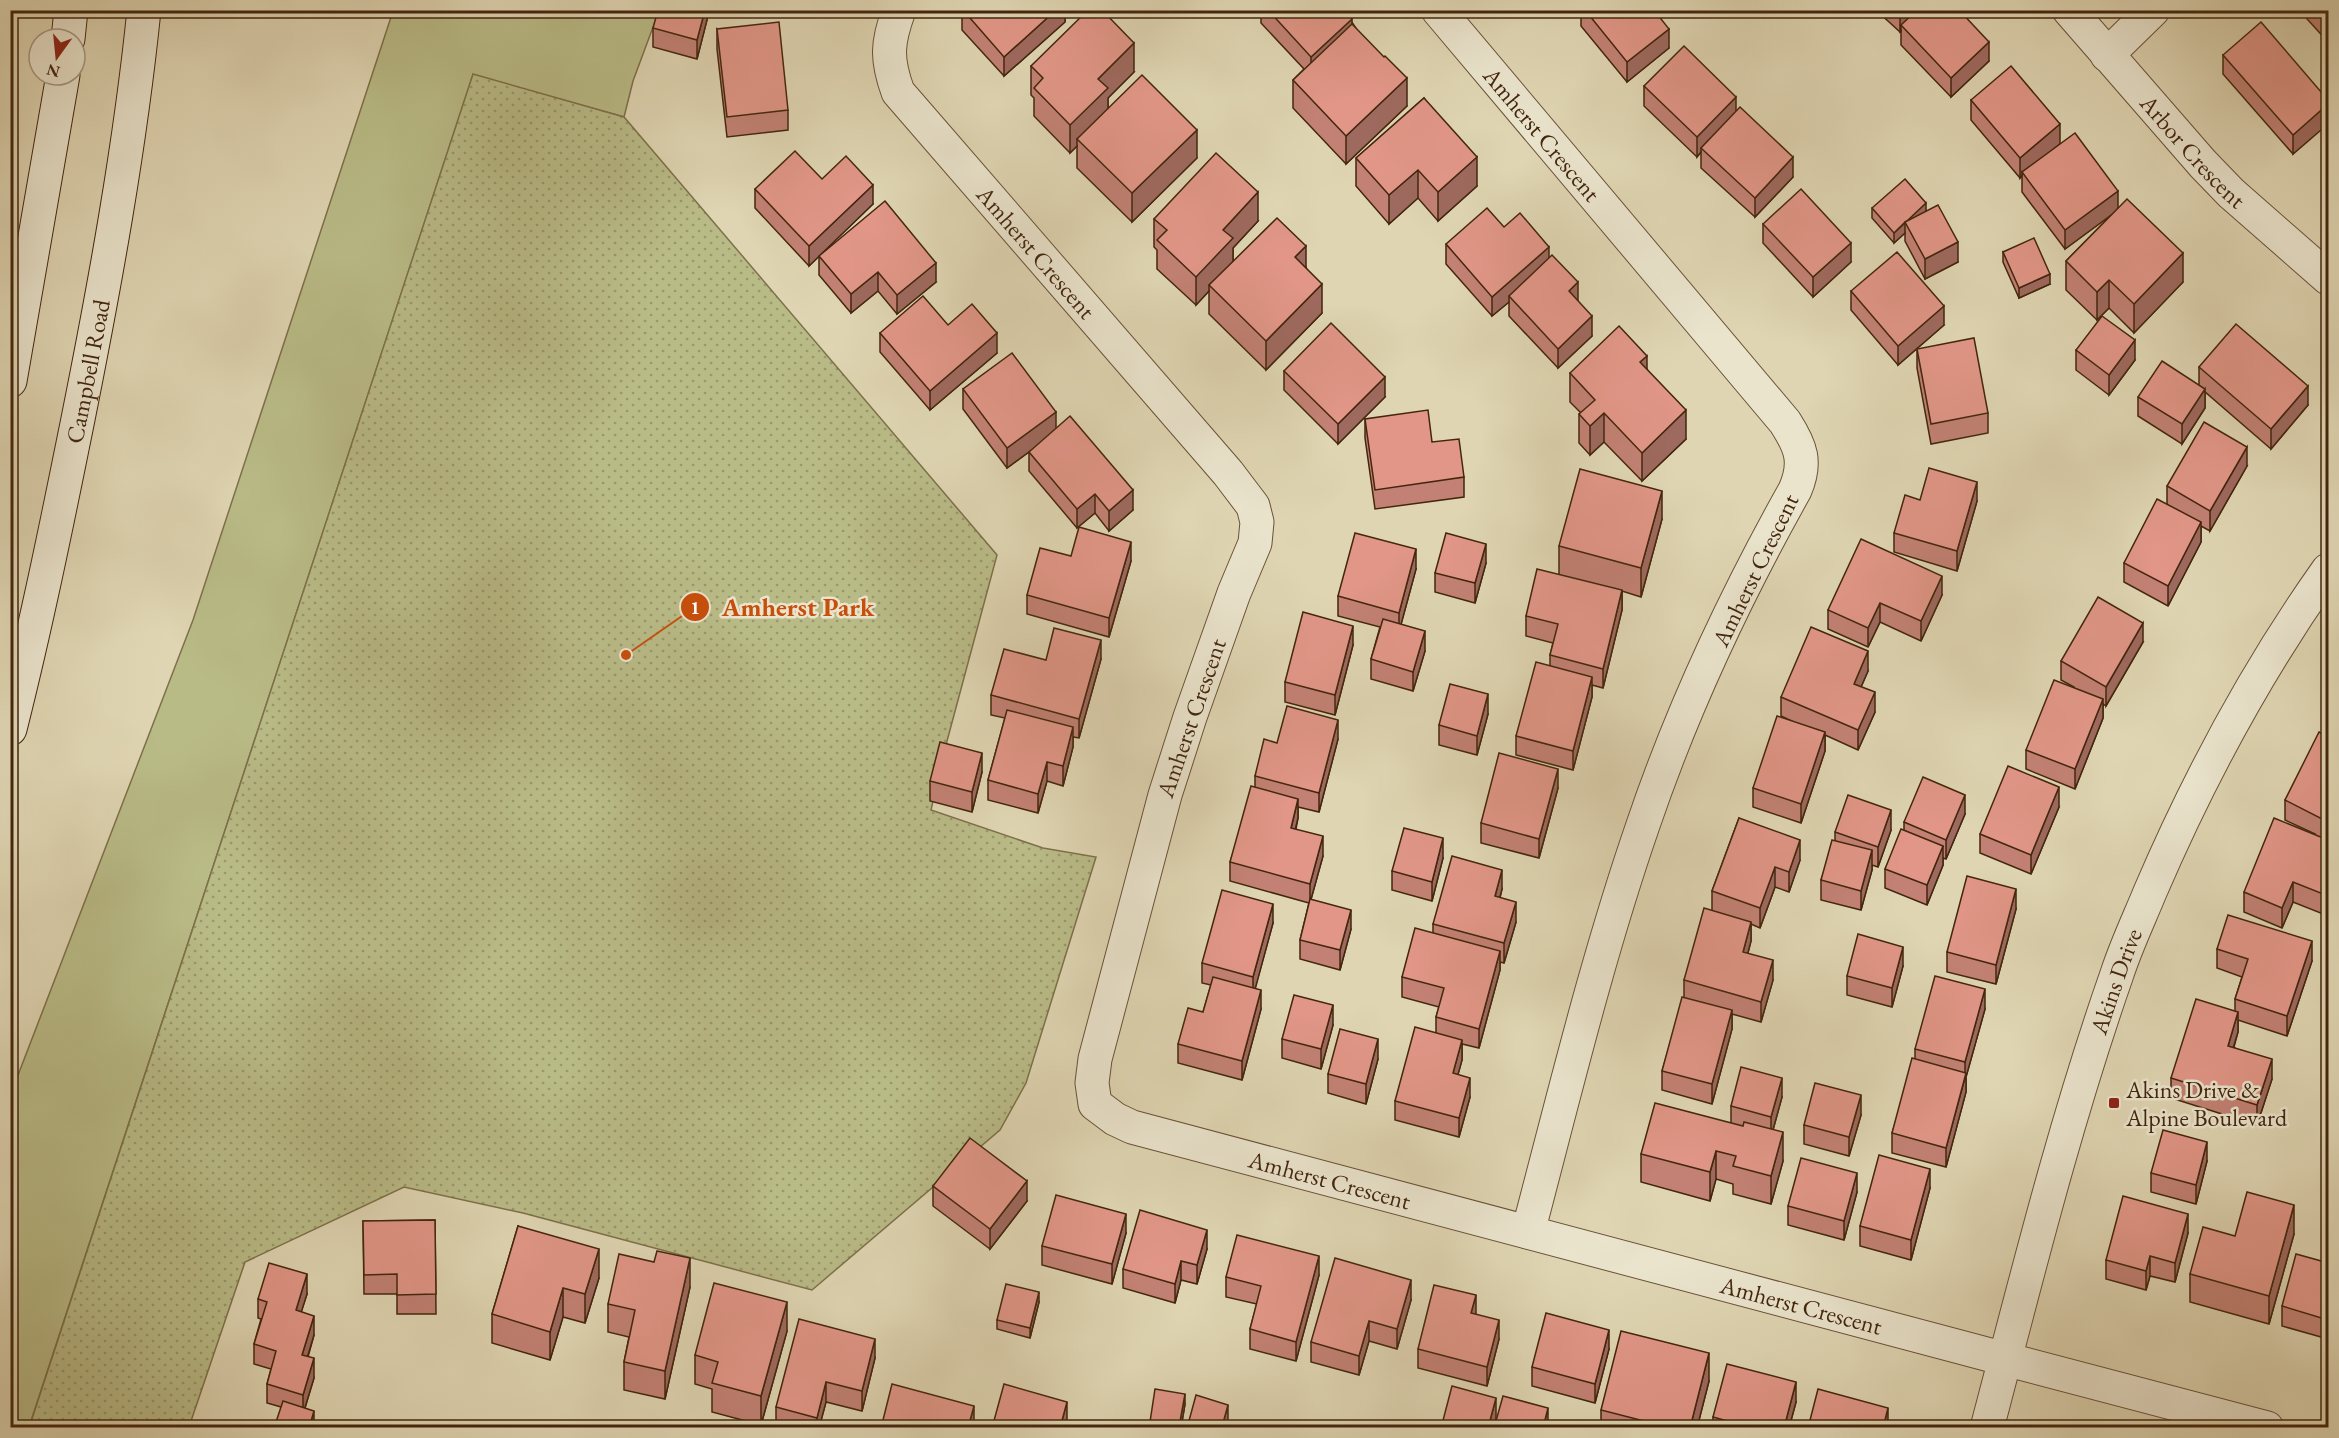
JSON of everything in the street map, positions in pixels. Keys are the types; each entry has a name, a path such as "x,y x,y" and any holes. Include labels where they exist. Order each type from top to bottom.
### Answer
{"street":[{"path":"69,27 71,10"},
{"name":"Campbell Road","path":"10,729 38,619 94,337 119,192 144,10"},
{"name":"Amherst Crescent","path":"899,10 890,35 888,51 891,72 898,92 1228,473 1253,507 1257,522 1255,543 1202,683 1165,795 1095,1059 1092,1083 1095,1104 1115,1119 1132,1127 2267,1428"},
{"name":"Amherst Crescent","path":"1438,10 1785,422 1797,441 1802,462 1795,490 1751,573 1706,668 1643,824 1617,904 1528,1232"},
{"name":"Arbor Crescent","path":"2069,10 2217,178 2328,278"},
{"path":"2107,55 2153,10"},
{"path":"10,381 61,87"},
{"name":"Akins Drive","path":"1988,1428 2074,1107 2117,972 2172,842 2230,728 2263,669 2328,570"}],"green space":[{"path":"393,11 659,11 633,81 624,117 473,75 29,1427 11,1427 10,1096 193,620"},
{"path":"473,74 624,117 997,555 943,756 931,810 1043,848 1096,857 1026,1083 1000,1130 812,1290 523,1213 404,1187 245,1262 189,1427 29,1428"}],"building":[{"path":"658,10 705,10 697,40 653,28"},
{"path":"963,10 1056,10 1004,57"},
{"path":"1088,10 1102,10 1134,43 1098,79 1108,88 1070,125 1034,88 1043,78 1031,66"},
{"path":"1268,10 1344,10 1352,19 1311,57"},
{"path":"1585,10 1654,10 1669,29 1627,62"},
{"path":"1917,10 1959,10 1989,42 1951,78 1901,25"},
{"path":"2318,10 2328,10 2328,22"},
{"path":"779,22 788,110 727,117 717,29"},
{"path":"2261,22 2328,100 2328,104 2293,135 2223,55"},
{"path":"1352,24 1407,78 1346,136 1293,80"},
{"path":"1684,46 1736,97 1697,137 1644,86"},
{"path":"2011,66 2060,124 2020,158 1971,100"},
{"path":"1142,75 1197,130 1132,193 1077,139"},
{"path":"1424,98 1477,157 1438,192 1418,170 1389,195 1356,158"},
{"path":"1740,107 1793,157 1755,198 1701,148"},
{"path":"2075,133 2118,191 2065,230 2022,172"},
{"path":"795,151 822,179 846,156 873,185 809,246 755,189"},
{"path":"1216,153 1258,192 1223,230 1233,238 1196,277 1157,240 1167,230 1154,219"},
{"path":"1905,179 1926,203 1894,233 1872,208"},
{"path":"1801,189 1851,243 1813,277 1763,224"},
{"path":"2127,199 2183,253 2134,304 2109,280 2097,292 2066,261"},
{"path":"885,201 936,263 897,295 878,272 851,294 819,256"},
{"path":"1938,205 1958,242 1925,259 1905,222"},
{"path":"1487,208 1504,227 1520,213 1549,247 1492,297 1446,244"},
{"path":"1277,218 1306,246 1295,257 1322,284 1266,341 1209,285"},
{"path":"2034,238 2050,274 2019,288 2003,252"},
{"path":"1897,252 1944,306 1898,346 1851,291"},
{"path":"1552,255 1578,282 1569,291 1592,316 1558,349 1509,296"},
{"path":"923,296 948,325 972,304 997,333 930,391 880,333"},
{"path":"2102,316 2135,340 2109,375 2076,350"},
{"path":"1331,323 1385,377 1338,424 1284,371"},
{"path":"2236,324 2308,386 2271,429 2199,367"},
{"path":"1619,326 1647,356 1640,362 1686,410 1642,453 1604,413 1590,426 1579,414 1595,400 1570,373"},
{"path":"1974,338 1988,413 1931,424 1917,349"},
{"path":"1012,353 1056,412 1007,448 963,389"},
{"path":"2162,361 2205,389 2182,424 2138,397"},
{"path":"1428,410 1432,442 1459,439 1464,477 1375,490 1365,419"},
{"path":"1070,416 1133,490 1109,511 1095,494 1077,509 1029,452"},
{"path":"2204,422 2247,447 2210,511 2167,486"},
{"path":"1929,468 1977,482 1957,551 1894,533 1905,495 1920,500"},
{"path":"1580,469 1662,491 1641,568 1559,546"},
{"path":"2157,499 2201,522 2168,586 2124,563"},
{"path":"1079,527 1131,542 1109,618 1027,595 1040,548 1071,556"},
{"path":"1355,533 1416,549 1399,613 1338,596"},
{"path":"1446,533 1486,544 1475,583 1435,573"},
{"path":"1861,539 1942,576 1921,621 1880,603 1868,628 1828,610"},
{"path":"1537,569 1622,590 1603,669 1550,655 1558,624 1526,616"},
{"path":"2098,597 2143,623 2106,687 2061,661"},
{"path":"1303,612 1353,626 1335,695 1285,682"},
{"path":"1383,619 1425,631 1413,672 1371,659"},
{"path":"1811,627 1868,651 1854,684 1875,692 1858,730 1781,697"},
{"path":"1054,628 1101,640 1079,719 991,695 1004,649 1046,660"},
{"path":"1536,662 1592,677 1573,751 1516,736"},
{"path":"2054,680 2103,699 2075,769 2026,750"},
{"path":"1450,684 1488,694 1477,736 1439,725"},
{"path":"1287,706 1338,720 1319,793 1255,776 1264,739 1277,743"},
{"path":"1007,710 1073,727 1063,766 1047,762 1038,794 988,780"},
{"path":"1777,716 1825,732 1801,804 1753,788"},
{"path":"2319,732 2328,737 2328,822 2285,800"},
{"path":"940,742 982,753 972,792 930,781"},
{"path":"1499,753 1558,769 1539,839 1481,823"},
{"path":"2008,766 2059,787 2031,855 1980,834"},
{"path":"1923,777 1965,795 1946,840 1904,822"},
{"path":"1251,786 1298,799 1291,828 1323,836 1310,884 1230,862"},
{"path":"1848,795 1891,810 1878,847 1835,832"},
{"path":"1739,818 1800,840 1789,872 1775,867 1760,908 1712,891"},
{"path":"2274,818 2328,840 2328,896 2293,882 2282,908 2244,892"},
{"path":"1404,828 1443,838 1432,882 1392,871"},
{"path":"1901,829 1943,846 1927,885 1885,869"},
{"path":"1832,840 1872,850 1861,891 1821,880"},
{"path":"1452,856 1502,870 1495,896 1516,902 1504,943 1433,924"},
{"path":"1967,876 2016,889 1996,965 1947,952"},
{"path":"1222,890 1273,904 1253,977 1202,963"},
{"path":"1310,899 1351,910 1340,950 1300,940"},
{"path":"1704,908 1751,922 1743,952 1773,960 1761,1002 1684,980"},
{"path":"2228,915 2312,941 2287,1016 2235,999 2248,959 2217,949"},
{"path":"1415,928 1500,951 1479,1029 1436,1017 1444,988 1402,977"},
{"path":"1858,934 1903,947 1892,988 1847,976"},
{"path":"1935,976 1985,989 1965,1062 1915,1049"},
{"path":"1213,977 1261,990 1242,1061 1178,1044 1188,1008 1203,1012"},
{"path":"1294,995 1333,1005 1321,1049 1282,1039"},
{"path":"1682,997 1732,1010 1712,1084 1662,1071"},
{"path":"2196,999 2238,1012 2228,1046 2272,1059 2257,1105 2171,1078"},
{"path":"1415,1027 1462,1040 1453,1073 1470,1078 1459,1118 1395,1101"},
{"path":"1340,1029 1378,1039 1366,1084 1328,1074"},
{"path":"1912,1058 1966,1073 1946,1148 1892,1133"},
{"path":"1741,1067 1782,1078 1771,1117 1731,1106"},
{"path":"1815,1083 1861,1095 1849,1137 1804,1125"},
{"path":"1655,1103 1743,1126 1744,1122 1783,1132 1771,1176 1733,1166 1736,1156 1716,1151 1710,1172 1641,1154"},
{"path":"2163,1130 2207,1142 2196,1185 2151,1173"},
{"path":"970,1138 1027,1181 990,1229 933,1186"},
{"path":"1879,1155 1930,1169 1911,1240 1860,1226"},
{"path":"1801,1158 1857,1173 1844,1221 1788,1206"},
{"path":"2247,1192 2294,1205 2269,1296 2190,1274 2203,1227 2235,1236"},
{"path":"1056,1195 1126,1214 1112,1264 1042,1246"},
{"path":"2123,1196 2188,1214 2175,1263 2150,1256 2146,1271 2106,1260"},
{"path":"1140,1210 1207,1230 1197,1265 1181,1261 1175,1284 1123,1269"},
{"path":"435,1220 436,1294 397,1295 397,1274 364,1275 363,1221"},
{"path":"518,1226 599,1249 585,1294 563,1288 550,1332 492,1314"},
{"path":"1237,1235 1319,1256 1296,1342 1250,1329 1261,1286 1226,1277"},
{"path":"2328,1249 2328,1320 2282,1306 2296,1254 2325,1262"},
{"path":"657,1251 690,1258 665,1371 624,1362 635,1310 608,1304 619,1254 654,1262"},
{"path":"1335,1258 1411,1280 1397,1329 1369,1321 1359,1356 1311,1342"},
{"path":"269,1263 307,1274 296,1310 314,1316 302,1355 314,1358 303,1395 267,1384 276,1351 254,1344 267,1302 258,1299"},
{"path":"714,1283 787,1302 761,1396 712,1383 718,1362 695,1355"},
{"path":"1006,1284 1039,1292 1030,1328 997,1320"},
{"path":"1434,1285 1476,1295 1471,1313 1499,1320 1487,1367 1418,1349"},
{"path":"1546,1313 1609,1330 1595,1384 1532,1367"},
{"path":"799,1319 875,1339 862,1391 826,1382 817,1418 776,1407"},
{"path":"1621,1331 1709,1353 1690,1428 1651,1428 1652,1423 1601,1410"},
{"path":"1727,1364 1796,1382 1784,1428 1752,1428 1713,1417"},
{"path":"892,1384 974,1406 968,1428 881,1428"},
{"path":"1004,1384 1067,1402 1060,1428 992,1428"},
{"path":"1452,1386 1496,1398 1488,1428 1441,1428"},
{"path":"1155,1389 1185,1394 1179,1427 1150,1422"},
{"path":"1818,1389 1888,1408 1883,1428 1808,1428"},
{"path":"1196,1395 1228,1405 1223,1423 1239,1428 1187,1428"},
{"path":"1503,1396 1548,1408 1543,1428 1494,1428"},
{"path":"283,1401 314,1411 309,1428 274,1428"},
{"path":"216,1422 233,1428 214,1428"},
{"path":"1092,1423 1110,1428 1091,1428"}],"place":[{"name":"Amherst Park","path":"626,655"},
{"name":"Akins Drive & Alpine Boulevard","path":"2114,1103"}]}
